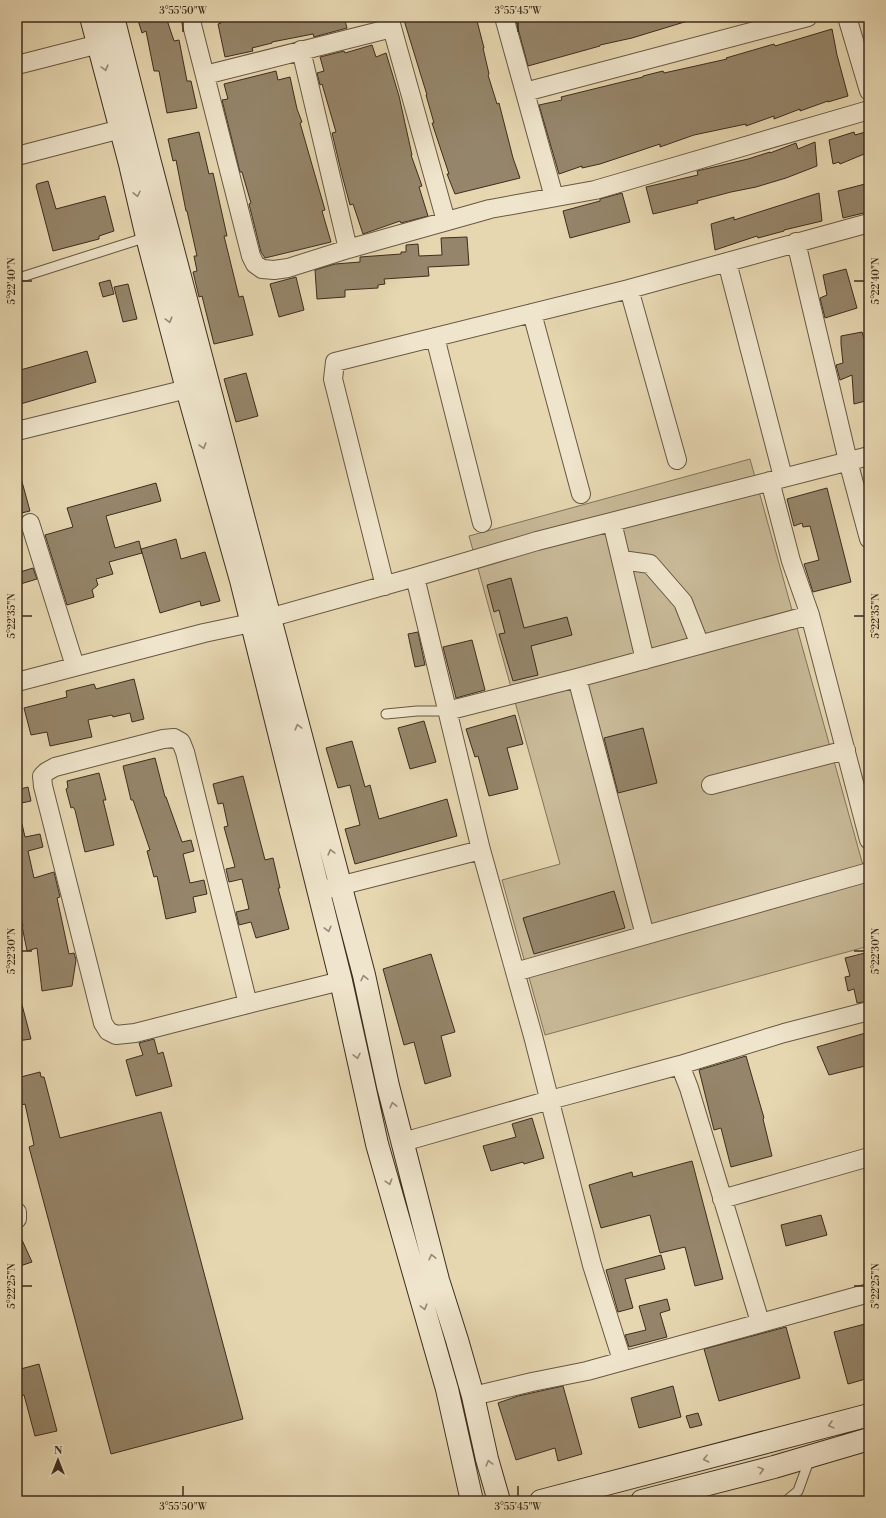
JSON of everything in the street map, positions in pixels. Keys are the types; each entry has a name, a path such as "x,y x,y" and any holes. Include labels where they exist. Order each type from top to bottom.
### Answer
{"main road":[{"path":"91,17 187,389 241,580 260,620 364,975 388,1086 438,1280 473,1396 487,1459 499,1501"},
{"path":"113,17 151,166 260,620 319,892 341,981 377,1144 446,1389 472,1501"},
{"path":"541,1501 869,1415"},
{"path":"642,1501 869,1439"}],"street":[{"path":"190,17 251,256 255,264 262,269 274,270 288,268 348,249 490,209 595,190 869,110"},
{"path":"504,17 554,198"},
{"path":"525,92 808,17"},
{"path":"847,17 869,91"},
{"path":"205,75 301,50 391,22 446,221"},
{"path":"17,65 99,44"},
{"path":"301,50 348,249"},
{"path":"17,156 121,129"},
{"path":"385,586 333,379 335,362 629,289 869,223"},
{"path":"796,242 848,461 869,539"},
{"path":"727,262 776,479 791,561 810,615 869,840"},
{"path":"629,289 677,460"},
{"path":"532,313 582,494"},
{"path":"435,337 482,523"},
{"path":"17,431 187,389"},
{"path":"17,682 204,633 260,620 385,586 537,541 869,456"},
{"path":"30,522 75,666"},
{"path":"612,522 645,660"},
{"path":"622,560 650,564 683,602 700,645"},
{"path":"415,577 481,850 550,1100 592,1265 622,1360"},
{"path":"447,712 810,615"},
{"path":"577,678 645,935"},
{"path":"248,1004 185,752 181,742 174,738 163,740 55,767 46,772 42,776 43,786 103,1023 108,1032 116,1035 134,1033 341,981"},
{"path":"711,785 846,750"},
{"path":"319,892 481,850"},
{"path":"515,972 869,872"},
{"path":"403,1142 550,1100 680,1066 784,1033 869,1011"},
{"path":"680,1066 689,1088 760,1322"},
{"path":"722,1199 869,1156"},
{"path":"17,1212 17,1219"},
{"path":"473,1396 587,1370 869,1293"}],"lane":[{"path":"25,276 147,237"},
{"path":"386,714 416,711 447,712"},
{"path":"786,1501 798,1491 810,1456"}],"shaded area":[{"path":"750,459 869,887 869,946 545,1035 502,880 560,864 469,536"}],"building":[{"path":"137,17 166,17 174,41 179,40 187,81 191,81 197,108 167,113 159,71 154,71 146,31 142,33"},
{"path":"220,17 344,17 347,28 314,37 313,34 272,42 252,48 253,51 225,57 218,24 221,23"},
{"path":"403,17 476,17 484,48 488,75 497,104 499,103 513,158 520,178 455,194 447,174 449,174 432,123 434,123 427,95"},
{"path":"515,17 690,17 691,20 632,38 600,45 528,66"},
{"path":"832,29 848,96 800,111 800,109 774,119 774,116 746,126 746,124 694,135 660,147 660,144 600,164 582,168 582,166 559,174 539,105 562,100 561,97 663,71 664,73 727,59 726,58 774,44 775,46"},
{"path":"372,45 376,57 386,53 399,96 411,155 422,186 419,187 428,216 401,223 400,221 363,234 353,204 350,205 332,133 336,132 322,84 320,85 317,73 324,71 320,57 344,51 345,53"},
{"path":"276,71 278,80 290,77 297,109 302,122 300,123 325,210 322,211 331,242 265,258 261,252 249,204 251,203 242,172 240,172 222,100 228,99 224,84"},
{"path":"869,131 869,152 840,164 839,162 833,164 829,140 854,132 855,135"},
{"path":"199,132 209,174 213,173 227,236 224,236 239,297 243,296 253,335 214,344 202,296 199,297 193,272 197,271 194,256 197,256 176,160 173,161 168,139"},
{"path":"815,142 817,166 786,178 756,187 731,192 697,201 698,203 653,214 646,187 698,175 697,171 770,153 796,143 798,149"},
{"path":"48,181 56,209 105,196 114,231 99,236 99,239 53,251 36,186 37,184"},
{"path":"869,183 869,196 865,197 868,212 843,218 838,191"},
{"path":"622,193 630,222 570,238 563,211 600,201 600,199"},
{"path":"819,193 822,221 758,238 757,236 715,250 711,224 734,217 734,220"},
{"path":"467,237 469,265 428,267 429,276 384,279 385,284 378,285 378,288 345,290 345,297 317,299 315,270 335,264 360,262 360,257 401,254 401,252 406,252 406,245 418,244 419,256 442,255 441,238"},
{"path":"846,269 857,308 825,318 820,298 827,295 823,275"},
{"path":"296,277 304,310 279,317 270,284"},
{"path":"110,280 114,294 103,297 99,283"},
{"path":"128,284 137,319 123,322 114,287"},
{"path":"862,332 869,354 869,400 854,404 852,375 840,380 836,365 843,363 841,336"},
{"path":"87,351 96,382 17,405 17,371"},
{"path":"246,373 258,416 236,422 224,379"},
{"path":"17,478 21,478 30,511 17,514"},
{"path":"156,483 161,501 106,516 115,548 139,541 142,553 109,562 113,574 96,579 98,585 92,590 94,597 67,605 45,535 73,527 67,508"},
{"path":"827,488 851,582 813,592 804,564 819,560 810,526 803,527 802,523 794,526 787,499"},
{"path":"176,539 181,559 205,552 220,601 201,606 200,601 160,613 141,549"},
{"path":"33,568 37,579 17,585 17,573"},
{"path":"511,578 524,628 567,617 572,635 531,646 538,675 513,681 499,634 505,633 499,610 494,612 487,585"},
{"path":"418,632 425,665 415,667 408,634"},
{"path":"472,640 485,690 456,698 443,647"},
{"path":"134,679 144,719 132,722 130,713 88,720 92,737 50,746 47,732 31,735 24,708 67,697 66,691 94,684 96,689"},
{"path":"515,715 523,744 507,748 518,789 489,796 478,756 475,757 466,729"},
{"path":"424,721 436,762 410,769 398,728"},
{"path":"643,728 657,783 618,793 604,738"},
{"path":"352,741 365,787 370,785 379,819 447,799 457,836 355,864 345,829 360,825 350,785 338,788 326,748"},
{"path":"155,758 165,797 182,842 191,840 194,851 183,854 190,883 204,880 207,894 193,897 196,912 166,919 157,876 154,877 147,851 150,850 133,800 131,800 123,766"},
{"path":"99,773 106,800 103,800 114,845 85,852 75,810 73,807 71,808 66,789 68,788 67,781"},
{"path":"243,776 265,860 273,858 280,888 278,888 289,929 256,938 251,922 239,925 236,912 249,909 242,879 229,882 226,869 235,867 224,827 228,826 223,803 218,804 213,784"},
{"path":"28,787 31,801 17,804 17,790"},
{"path":"22,824 25,837 40,834 43,847 28,851 34,878 54,872 60,897 57,898 69,954 74,953 76,960 72,986 42,991 37,948 27,951 17,901 17,825"},
{"path":"614,891 625,928 534,954 523,918"},
{"path":"869,952 869,1001 857,1003 854,989 848,991 845,977 850,976 845,958"},
{"path":"431,954 455,1032 441,1036 451,1076 425,1084 414,1042 404,1045 383,969"},
{"path":"21,1001 31,1039 17,1041 17,1002"},
{"path":"869,1032 869,1065 829,1075 817,1047"},
{"path":"154,1039 158,1054 163,1052 172,1086 136,1096 126,1060 143,1055 139,1043"},
{"path":"746,1056 764,1118 772,1156 731,1167 721,1128 714,1130 699,1070"},
{"path":"40,1072 41,1077 44,1077 60,1138 161,1112 243,1419 111,1454 29,1147 34,1145 25,1104 21,1105 17,1088 17,1078"},
{"path":"532,1118 544,1158 491,1171 483,1146 516,1137 512,1124"},
{"path":"692,1161 723,1279 695,1286 685,1247 660,1253 650,1215 601,1228 589,1185 632,1172 633,1177"},
{"path":"821,1215 827,1235 786,1246 781,1225"},
{"path":"17,1229 32,1262 17,1267"},
{"path":"661,1255 665,1269 625,1279 633,1308 618,1312 606,1270"},
{"path":"667,1299 670,1310 660,1313 667,1337 629,1347 625,1335 646,1330 639,1306"},
{"path":"869,1323 869,1378 848,1384 834,1332"},
{"path":"786,1327 800,1378 719,1401 704,1349"},
{"path":"39,1364 57,1431 35,1436 24,1395 17,1397 17,1370"},
{"path":"563,1386 582,1454 558,1461 555,1448 516,1460 498,1403 518,1396"},
{"path":"673,1386 681,1417 639,1428 631,1398"},
{"path":"698,1413 702,1425 690,1428 686,1416"}]}
